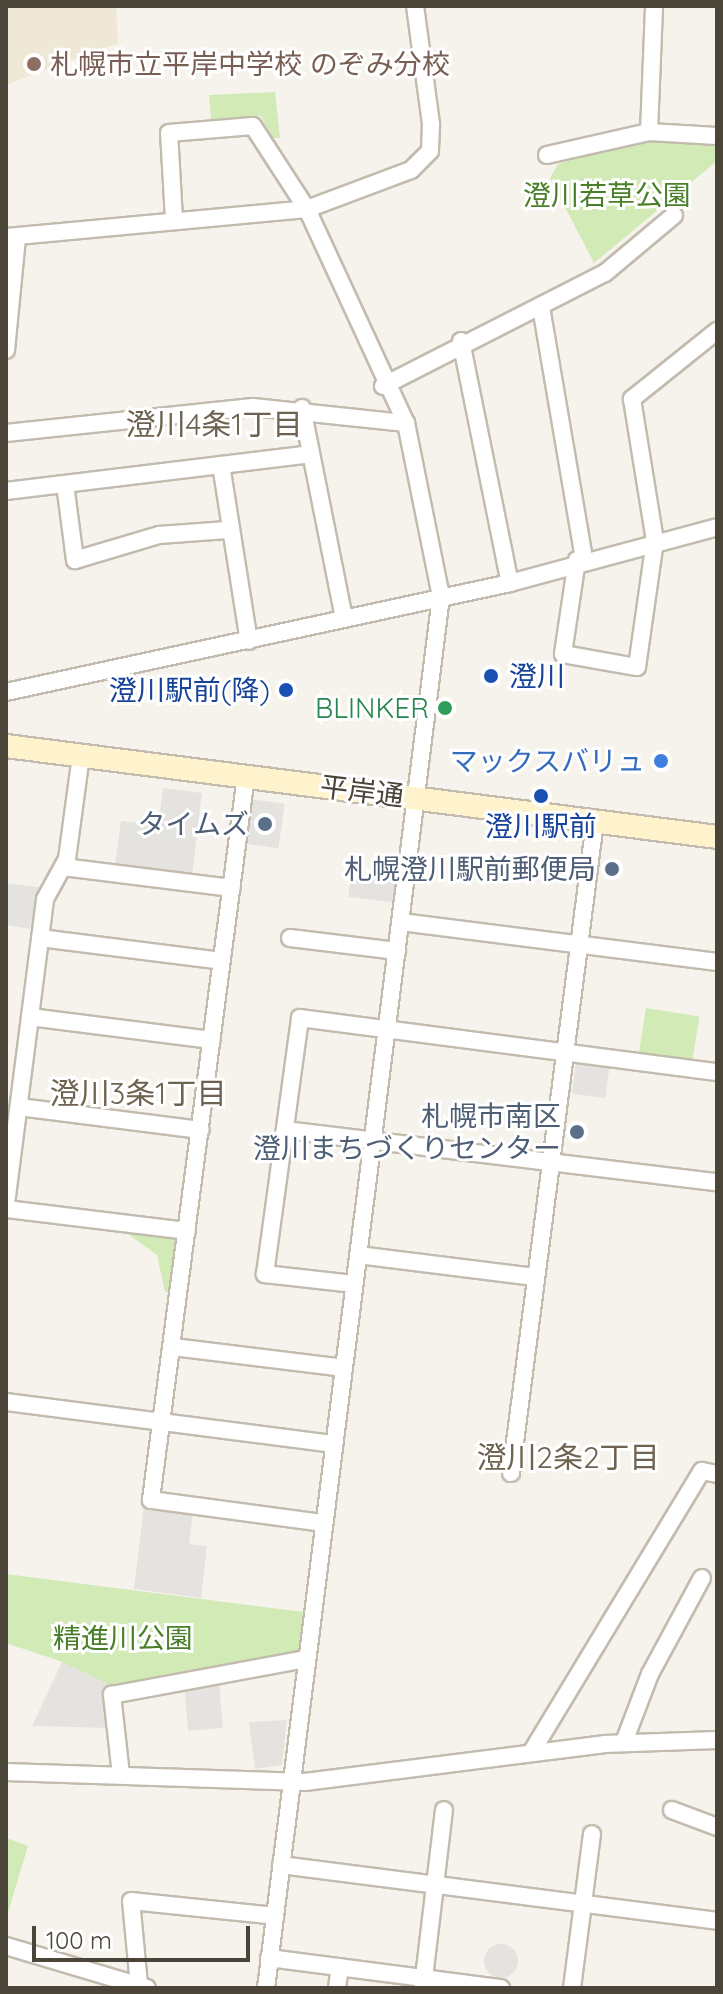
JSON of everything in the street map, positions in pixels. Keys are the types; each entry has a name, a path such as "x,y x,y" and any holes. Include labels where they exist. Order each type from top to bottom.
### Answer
{"street":[{"path":"6,350 12,237 174,219 307,209 411,170 430,151 415,6"},
{"path":"649,132 654,6"},
{"path":"174,219 169,133 253,126 307,209 383,386 406,423 441,597 266,1988"},
{"path":"547,155 649,132 717,136"},
{"path":"383,386 461,341 541,307 605,273 674,215"},
{"path":"541,307 580,559 563,654 637,667 655,541 632,399 717,331"},
{"path":"461,341 510,583"},
{"path":"6,433 302,408 406,423"},
{"path":"302,408 344,618"},
{"path":"6,491 310,454"},
{"path":"221,465 227,530 249,641"},
{"path":"65,484 75,560 159,535 227,530"},
{"path":"6,692 510,583 580,559 717,527"},
{"name":"平岸通","path":"6,746 717,837"},
{"path":"81,755 63,867 45,899 6,1206 187,1231"},
{"path":"246,776 151,1500 323,1523"},
{"path":"511,1473 595,822"},
{"path":"63,867 232,888"},
{"path":"401,922 717,962"},
{"path":"40,938 222,961"},
{"path":"290,938 397,951"},
{"path":"30,1017 212,1040"},
{"path":"354,1284 265,1274 300,1018 717,1072"},
{"path":"19,1107 201,1130"},
{"path":"285,1130 717,1182"},
{"path":"358,1255 535,1277"},
{"path":"173,1347 343,1368"},
{"path":"6,1402 334,1444"},
{"path":"531,1753 702,1471 717,1474"},
{"path":"624,1742 650,1674 702,1578"},
{"path":"121,1775 112,1695 307,1659"},
{"path":"6,1772 291,1781 624,1742 717,1740"},
{"path":"423,1983 444,1810"},
{"path":"672,1810 717,1827"},
{"path":"572,1988 592,1834"},
{"path":"281,1865 717,1921"},
{"path":"6,1946 144,1986 131,1901 275,1916"},
{"path":"269,1958 340,1967 423,1983 501,1988"},
{"path":"337,1988 340,1967"}],"shaded area":[{"name":"札幌市立平岸中学校 のぞみ分校","path":"6,6 116,6 118,43 6,85"},
{"path":"163,788 202,793 192,875 115,865 121,821 158,825"},
{"name":"タイムズ","path":"251,799 285,804 278,848 245,844"},
{"path":"351,875 398,881 395,903 348,897"},
{"path":"6,883 39,887 30,929 6,925"},
{"path":"576,1060 610,1064 606,1098 572,1094"},
{"path":"144,1505 193,1512 189,1544 207,1546 201,1598 134,1589"},
{"path":"62,1662 107,1683 110,1728 32,1726"},
{"path":"219,1683 223,1728 188,1731 184,1686"},
{"path":"287,1720 282,1765 255,1769 249,1722"},
{"path":"501,1944 513,1949 518,1961 513,1973 501,1978 489,1973 484,1961 489,1949"}],"green space":[{"path":"275,92 280,138 272,138 261,116 211,120 209,95"},
{"name":"澄川若草公園","path":"654,138 717,142 717,161 594,263 550,178 558,164"},
{"path":"646,1008 699,1016 692,1062 639,1053"},
{"path":"124,1231 180,1239 173,1293 165,1292 157,1255"},
{"name":"精進川公園","path":"6,1574 303,1612 299,1652 106,1690 63,1662 6,1643"},
{"path":"6,1838 28,1846 6,1919"}],"place":[{"name":"札幌市立平岸中学校 のぞみ分校","path":"34,64"},
{"name":"澄川","path":"491,676"},
{"name":"澄川駅前(降)","path":"286,690"},
{"name":"BLINKER","path":"445,708"},
{"name":"マックスバリュ","path":"661,761"},
{"name":"澄川駅前","path":"541,796"},
{"name":"タイムズ","path":"265,824"},
{"name":"札幌澄川駅前郵便局","path":"612,869"},
{"name":"札幌市南区 澄川まちづくりセンター","path":"577,1132"}],"district":[{"name":"澄川4条1丁目","path":"214,424"},
{"name":"澄川3条1丁目","path":"138,1093"},
{"name":"澄川2条2丁目","path":"568,1457"}]}
